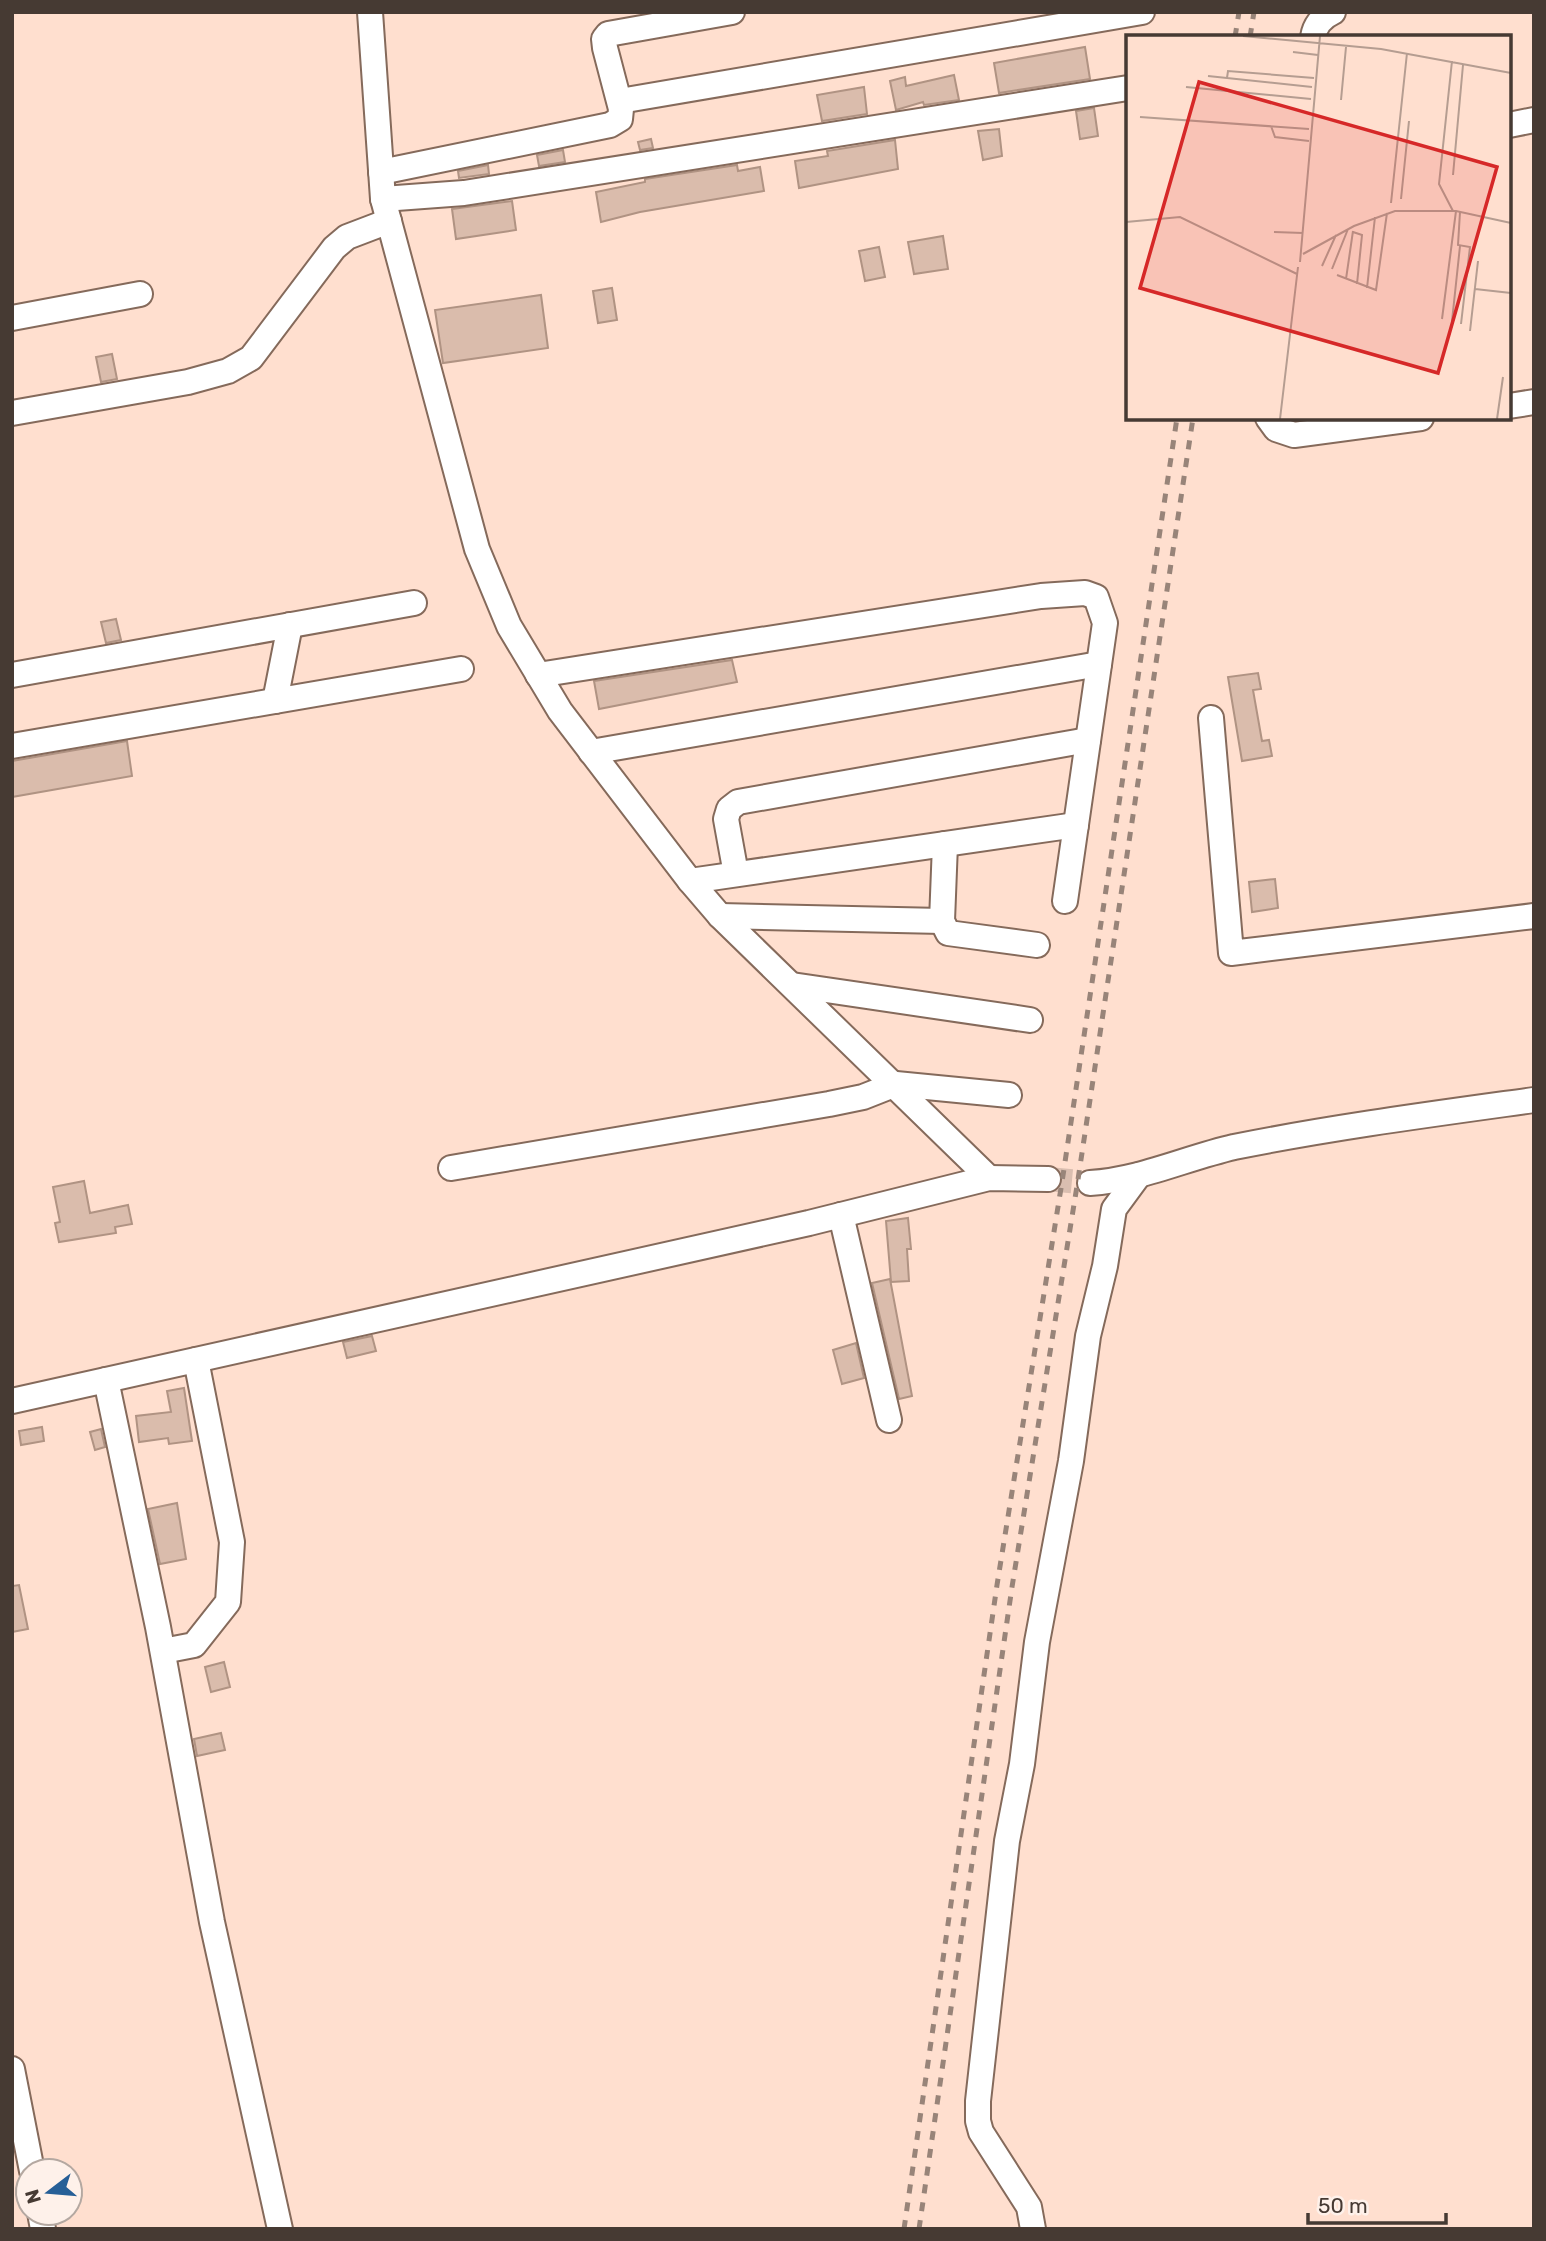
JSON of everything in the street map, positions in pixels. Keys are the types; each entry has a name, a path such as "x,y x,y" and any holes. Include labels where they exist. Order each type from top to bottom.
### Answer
{"street":[{"path":"370,12 383,215 477,549 509,626 560,711 690,881 720,916 896,1084 989,1178"},
{"path":"382,172 610,125 620,119 620,101 605,48 604,39 608,34 732,12"},
{"path":"620,101 1142,12"},
{"path":"1313,35 1314,29 1324,16 1333,12"},
{"path":"12,412 188,382 228,371 251,358 334,248 383,215 464,193 1126,89"},
{"path":"1511,125 1534,120"},
{"path":"12,318 140,295"},
{"path":"1511,406 1534,402"},
{"path":"1269,420 1276,429 1294,435 1404,420"},
{"path":"538,675 1041,596 1085,593 1096,597 1105,623 1065,901"},
{"path":"12,675 414,603"},
{"path":"275,701 290,625"},
{"path":"591,752 1099,664"},
{"path":"12,746 461,669"},
{"path":"1211,718 1231,953 1534,916"},
{"path":"736,874 726,819 729,809 738,802 1088,740"},
{"path":"690,881 1076,825"},
{"path":"945,844 942,921 951,934 1037,945"},
{"path":"720,916 942,921"},
{"path":"792,985 1030,1020"},
{"path":"451,1168 829,1104 863,1097 896,1084 1009,1095"},
{"path":"1090,1183 1119,1181 1230,1148 1335,1128 1534,1100"},
{"path":"1033,2229 1029,2207 981,2132 978,2101 1007,1841 1022,1764 1037,1642 1071,1461 1088,1336 1105,1266 1114,1209 1139,1175"},
{"path":"12,1401 841,1215 989,1178 1048,1179"},
{"path":"841,1215 889,1420"},
{"path":"163,1651 194,1645 228,1602 232,1542 196,1360"},
{"path":"106,1380 163,1651 212,1922 279,2229"},
{"path":"12,2069 29,2157"}],"building":[{"path":"1085,47 1090,79 999,93 994,63"},
{"path":"954,75 959,100 924,105 923,102 896,110 890,81 905,77 906,86"},
{"path":"864,87 867,114 822,121 817,95"},
{"path":"1094,108 1098,136 1080,139 1076,111"},
{"path":"999,129 1002,156 983,160 978,131"},
{"path":"651,139 653,148 640,150 638,142"},
{"path":"895,140 898,169 799,188 795,161 828,156 827,151"},
{"path":"563,150 565,162 539,166 537,155"},
{"path":"488,165 489,174 459,178 458,171"},
{"path":"737,165 738,171 760,167 764,191 640,212 601,222 596,192 645,182 645,179"},
{"path":"512,201 516,230 456,239 452,209"},
{"path":"943,236 948,269 914,274 908,242"},
{"path":"879,247 885,277 865,281 859,251"},
{"path":"612,288 617,320 598,323 593,291"},
{"path":"541,295 548,348 443,363 435,310"},
{"path":"112,354 117,379 101,382 96,357"},
{"path":"116,619 121,640 106,643 101,622"},
{"path":"732,660 737,682 599,709 594,681"},
{"path":"1258,673 1261,689 1253,690 1262,741 1269,740 1272,756 1242,761 1228,677"},
{"path":"127,741 132,776 12,797 12,761"},
{"path":"1275,879 1278,908 1252,912 1249,882"},
{"path":"84,1181 90,1213 128,1205 132,1224 115,1227 116,1233 59,1242 55,1223 60,1222 53,1187"},
{"path":"908,1218 911,1249 907,1249 909,1281 891,1282 886,1221"},
{"path":"890,1279 912,1396 899,1399 872,1283"},
{"path":"372,1336 376,1351 347,1358 343,1342"},
{"path":"856,1343 864,1378 842,1384 833,1350"},
{"path":"184,1388 192,1441 169,1444 168,1438 139,1442 136,1416 171,1412 167,1391"},
{"path":"42,1427 44,1441 21,1445 19,1431"},
{"path":"101,1429 105,1447 95,1450 90,1432"},
{"path":"177,1503 186,1559 160,1564 148,1509"},
{"path":"19,1585 28,1629 12,1632 12,1586"},
{"path":"224,1662 230,1687 211,1692 205,1667"},
{"path":"221,1733 225,1750 197,1756 194,1739"}],"tunnel":[{"path":"1048,1179 1090,1183"}],"railway":[{"path":"1235,35 1239,12"},
{"path":"1250,35 1254,12"},
{"path":"904,2229 997,1585 1062,1182 1177,420"},
{"path":"919,2229 1012,1587 1077,1186 1193,420"}]}
